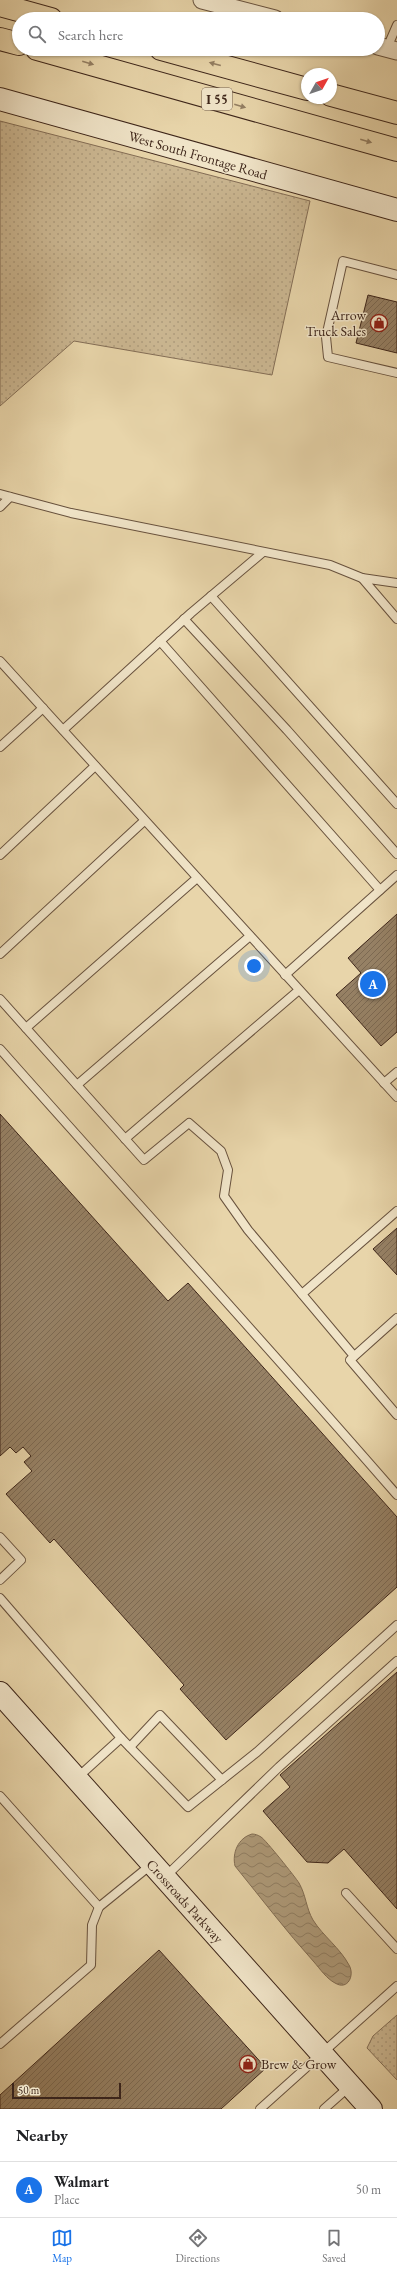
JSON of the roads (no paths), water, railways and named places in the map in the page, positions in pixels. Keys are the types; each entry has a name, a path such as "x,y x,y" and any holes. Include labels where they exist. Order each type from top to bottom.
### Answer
{"highway":[{"path":"0,6 24,12"},
{"path":"0,39 12,42"},
{"name":"I 55","path":"62,56 397,150"},
{"name":"I 55","path":"187,56 301,87"},
{"path":"337,97 397,113"}],"street":[{"path":"202,0 248,12"},
{"name":"West South Frontage Road","path":"0,99 397,210"},
{"name":"Crossroads Parkway","path":"0,1693 371,2109"}],"lane":[{"path":"387,48 397,25"},
{"path":"397,275 343,261 326,337 328,357 397,373"},
{"path":"0,494 71,513 262,553 330,565 362,578 397,583"},
{"path":"0,507 10,497"},
{"path":"63,730 184,619 262,553"},
{"path":"362,578 397,619"},
{"path":"211,596 397,804"},
{"path":"184,619 287,730 397,854"},
{"path":"160,641 380,890"},
{"path":"0,661 144,821 397,1097"},
{"path":"0,747 43,708"},
{"path":"0,855 95,766"},
{"path":"0,954 144,821"},
{"path":"285,975 397,875"},
{"path":"26,1028 197,878"},
{"path":"77,1085 250,936"},
{"path":"126,1139 299,990"},
{"path":"0,999 144,1160 189,1123 212,1141 221,1151 228,1170 224,1196 248,1230 354,1356"},
{"path":"0,1049 197,1270 274,1353 397,1495"},
{"path":"384,1083 397,1072"},
{"path":"302,1294 397,1211"},
{"path":"397,1318 350,1360 397,1415"},
{"path":"0,1537 21,1560 0,1580"},
{"path":"1,1602 17,1616 121,1738 188,1807 257,1752 397,1625"},
{"path":"0,2044 91,1965 92,1925 99,1907 158,1871 279,1767 397,1661"},
{"path":"130,1747 160,1715 222,1780"},
{"path":"77,1779 121,1738"},
{"path":"0,1796 99,1907"},
{"path":"346,1893 397,1949"},
{"path":"260,2109 322,2055 397,1986"},
{"path":"324,2109 350,2086"}],"water":[{"path":"252,1834 264,1839 299,1883 313,1920 341,1953 349,1965 351,1969 351,1977 344,1985 340,1985 332,1981 326,1976 235,1866 234,1856 237,1847 243,1839"}],"place":[{"name":"Arrow Truck Sales","path":"379,323"},
{"name":"Walmart","path":"373,984"},
{"name":"Brew & Grow","path":"248,2064"}]}
